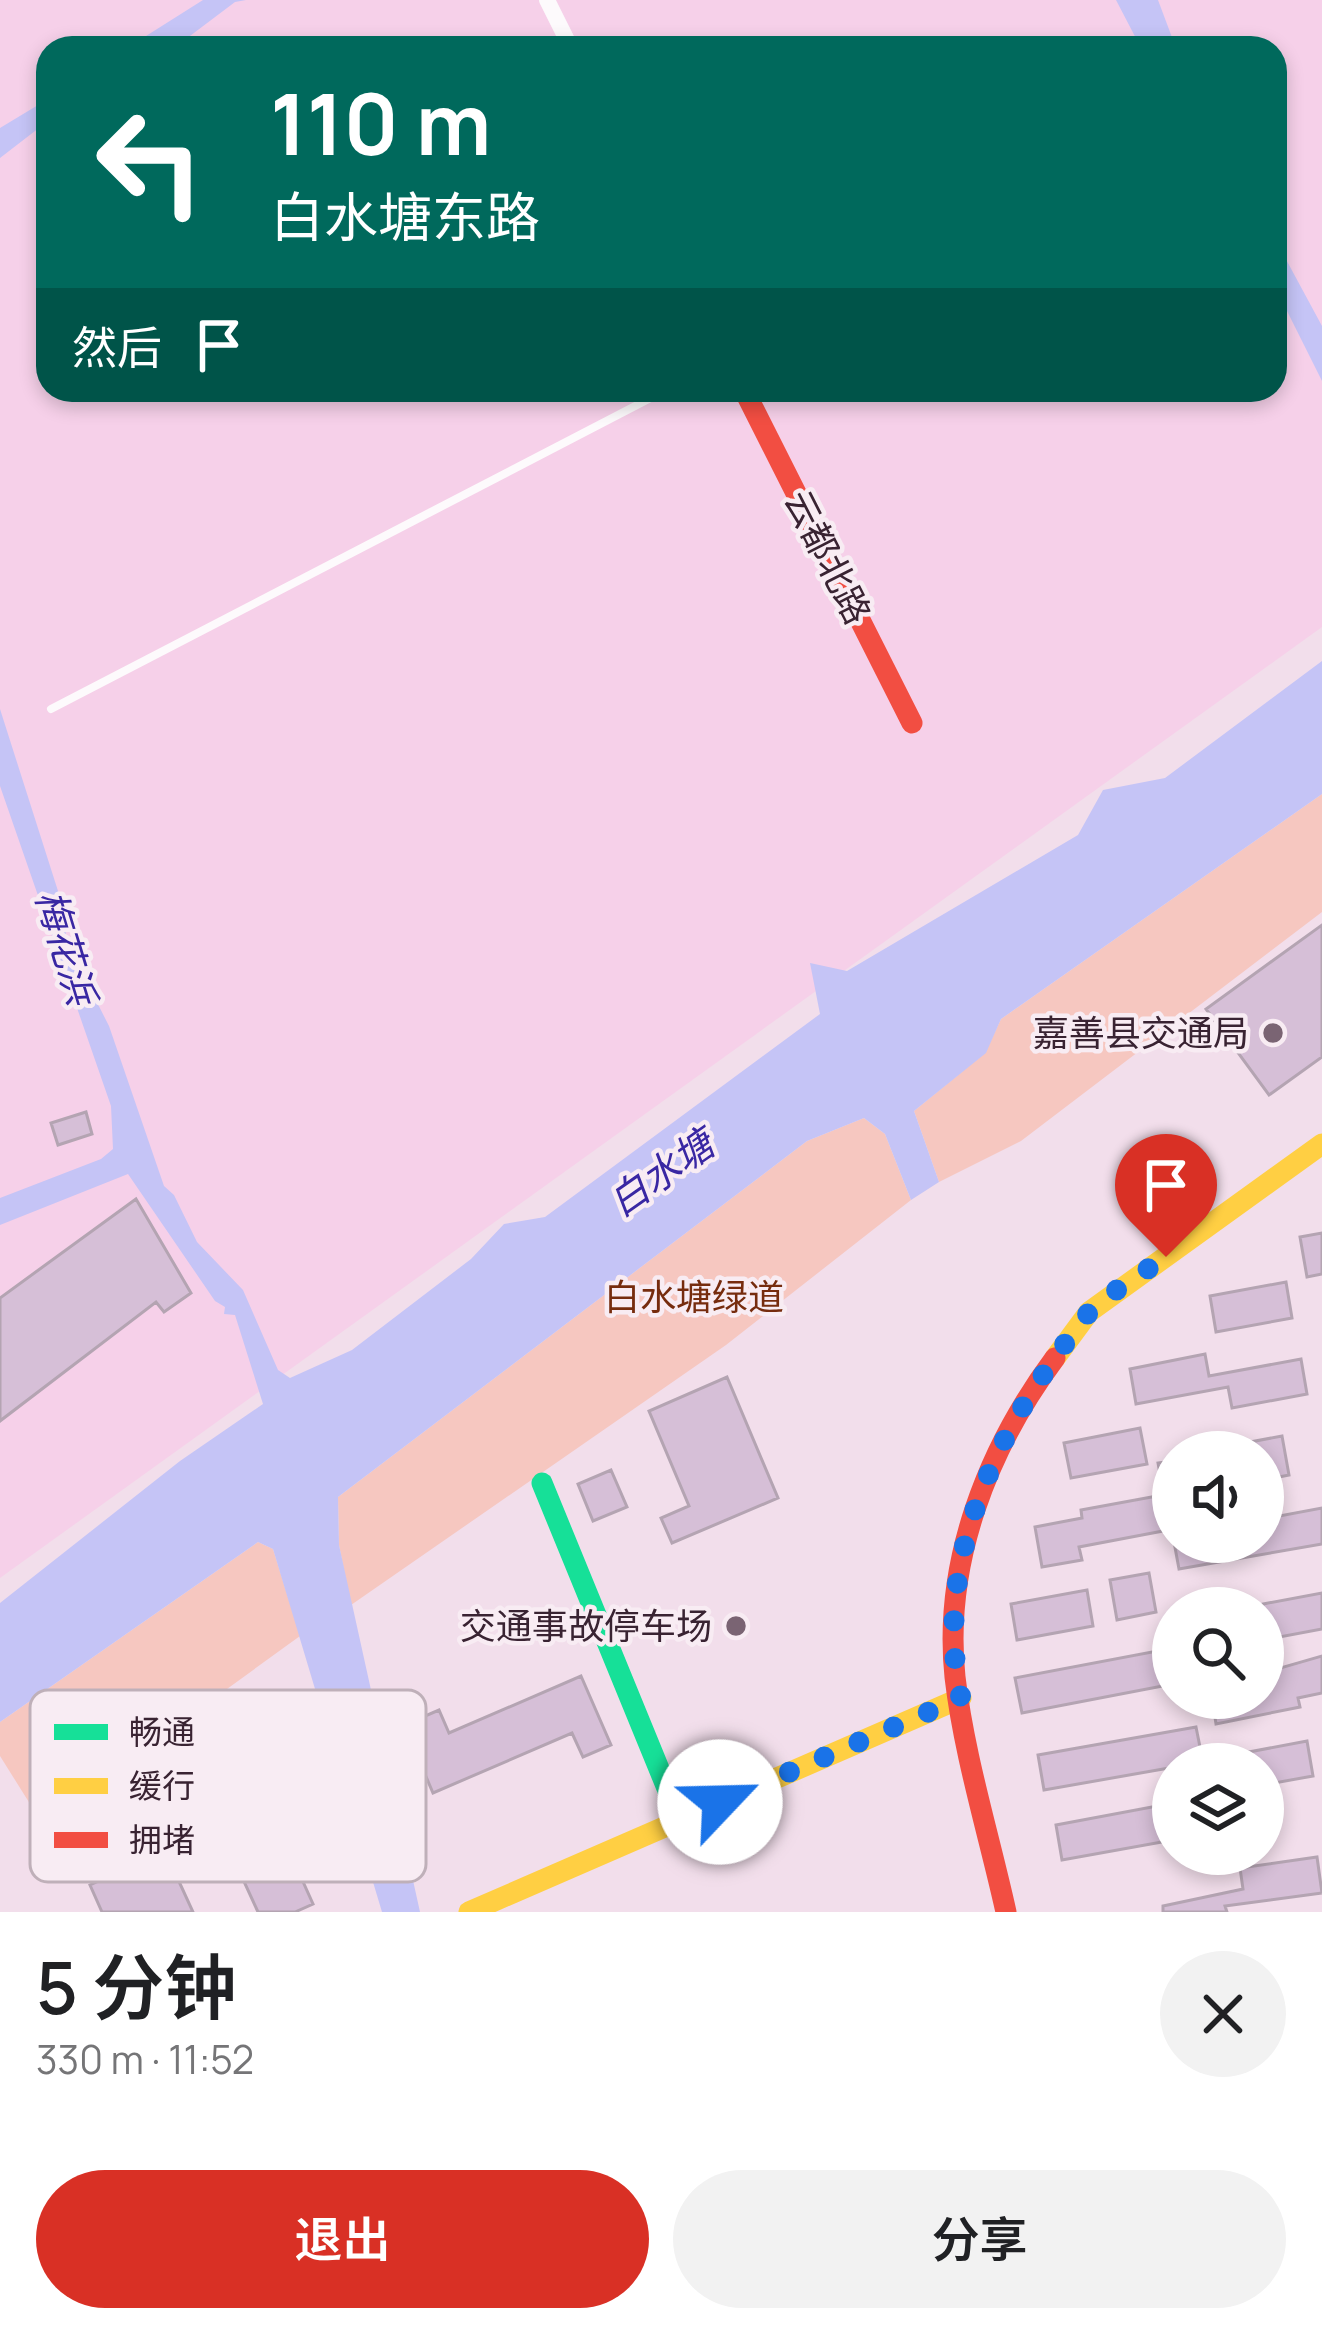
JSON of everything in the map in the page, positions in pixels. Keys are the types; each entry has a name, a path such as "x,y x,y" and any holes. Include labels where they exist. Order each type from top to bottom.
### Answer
{"street":[{"path":"547,0 565,36"},
{"name":"云都北路","path":"750,402 913,723"},
{"path":"1006,1912 956,1675 961,1558 992,1458 1035,1385 1089,1312 1322,1144"},
{"path":"542,1484 680,1820"},
{"path":"469,1912 961,1698"}],"lane":[{"path":"51,709 643,402"}],"shaded area":[{"path":"0,0 1322,0 1322,627 0,1578"}],"green space":[{"path":"1322,794 1322,912 1021,1141 939,1182 914,1111 985,1053 1001,1019"},
{"name":"白水塘绿道","path":"864,1118 885,1134 911,1200 726,1345 351,1605 339,1545 338,1497 807,1141"},
{"path":"258,1542 273,1549 300,1636 225,1690 46,1690"},
{"path":"30,1701 30,1804 0,1756 0,1722"}],"water":[{"path":"203,0 246,0 235,2 190,36 146,36"},
{"path":"1116,0 1158,0 1172,36 1135,36"},
{"path":"36,106 36,130 0,158 0,128"},
{"path":"1287,261 1322,326 1322,381 1287,311"},
{"path":"1322,661 1322,794 1001,1019 986,1053 914,1111 939,1182 911,1200 885,1134 864,1118 807,1141 338,1497 339,1545 371,1690 315,1690 273,1549 258,1542 46,1690 30,1690 30,1701 0,1722 0,1603 180,1461 263,1404 235,1315 224,1314 225,1307 215,1301 128,1174 0,1225 0,1198 101,1159 113,1149 111,1106 0,786 0,709 58,891 68,945 109,1026 164,1186 174,1195 197,1242 243,1290 278,1370 290,1378 352,1350 471,1259 504,1224 545,1217 820,1014 810,963 847,971 1078,835 1103,790 1165,778"},
{"path":"373,1882 413,1882 420,1912 382,1912"}],"building":[{"name":"嘉善县交通局","path":"1322,925 1322,1057 1269,1095 1206,1009"},
{"path":"86,1112 92,1134 58,1145 51,1123"},
{"path":"136,1199 191,1293 164,1312 156,1302 0,1421 0,1298"},
{"path":"1322,1233 1322,1274 1307,1277 1300,1237"},
{"path":"1286,1282 1292,1318 1216,1332 1210,1296"},
{"path":"1205,1354 1209,1376 1301,1359 1307,1394 1232,1408 1228,1387 1136,1404 1130,1369"},
{"path":"727,1377 778,1498 672,1543 661,1518 689,1506 649,1411"},
{"path":"1140,1428 1147,1464 1071,1478 1064,1443"},
{"path":"611,1470 627,1507 593,1521 578,1484"},
{"path":"1152,1497 1152,1533 1079,1547 1082,1560 1042,1567 1035,1527 1082,1518 1081,1510"},
{"path":"1322,1508 1322,1544 1284,1551 1284,1515"},
{"path":"1178,1563 1213,1563 1179,1569"},
{"path":"1149,1573 1152,1613 1117,1620 1110,1580"},
{"path":"1087,1590 1093,1626 1017,1640 1011,1604"},
{"path":"1322,1593 1322,1629 1284,1636 1284,1600"},
{"path":"1152,1652 1152,1688 1022,1713 1015,1678"},
{"path":"1322,1656 1322,1693 1298,1698 1300,1707 1284,1710 1284,1667"},
{"path":"581,1676 611,1745 583,1757 572,1733 433,1793 426,1777 426,1716 439,1710 449,1733"},
{"path":"1196,1727 1199,1743 1152,1743 1152,1771 1044,1790 1038,1755"},
{"path":"1307,1741 1313,1776 1284,1781 1284,1745"},
{"path":"1152,1807 1152,1844 1062,1860 1056,1825"},
{"path":"1317,1857 1322,1893 1225,1906 1227,1912 1163,1912 1163,1906 1243,1889 1241,1875 1284,1875 1284,1862"},
{"path":"179,1882 193,1912 102,1912 90,1885"},
{"path":"244,1882 303,1882 313,1904 295,1912 258,1912"}],"traffic: fast":[{"path":"542,1483 680,1820"}],"traffic: slow":[{"path":"1055,1358 1089,1312 1322,1144"},
{"path":"469,1912 961,1698"}],"traffic: jam":[{"path":"750,402 912,723"},
{"path":"1006,1912 959,1706 953,1634 956,1591 975,1508 991,1468 1055,1358"}],"place":[{"name":"嘉善县交通局","path":"1273,1033"},
{"name":"交通事故停车场","path":"736,1626"}],"route":[{"path":"720,1802 961,1698 956,1675 961,1558 992,1458 1035,1385 1089,1312 1166,1257"}],"water label":[{"name":"梅花浜","path":"66,947"},
{"name":"白水塘","path":"661,1173"}]}
